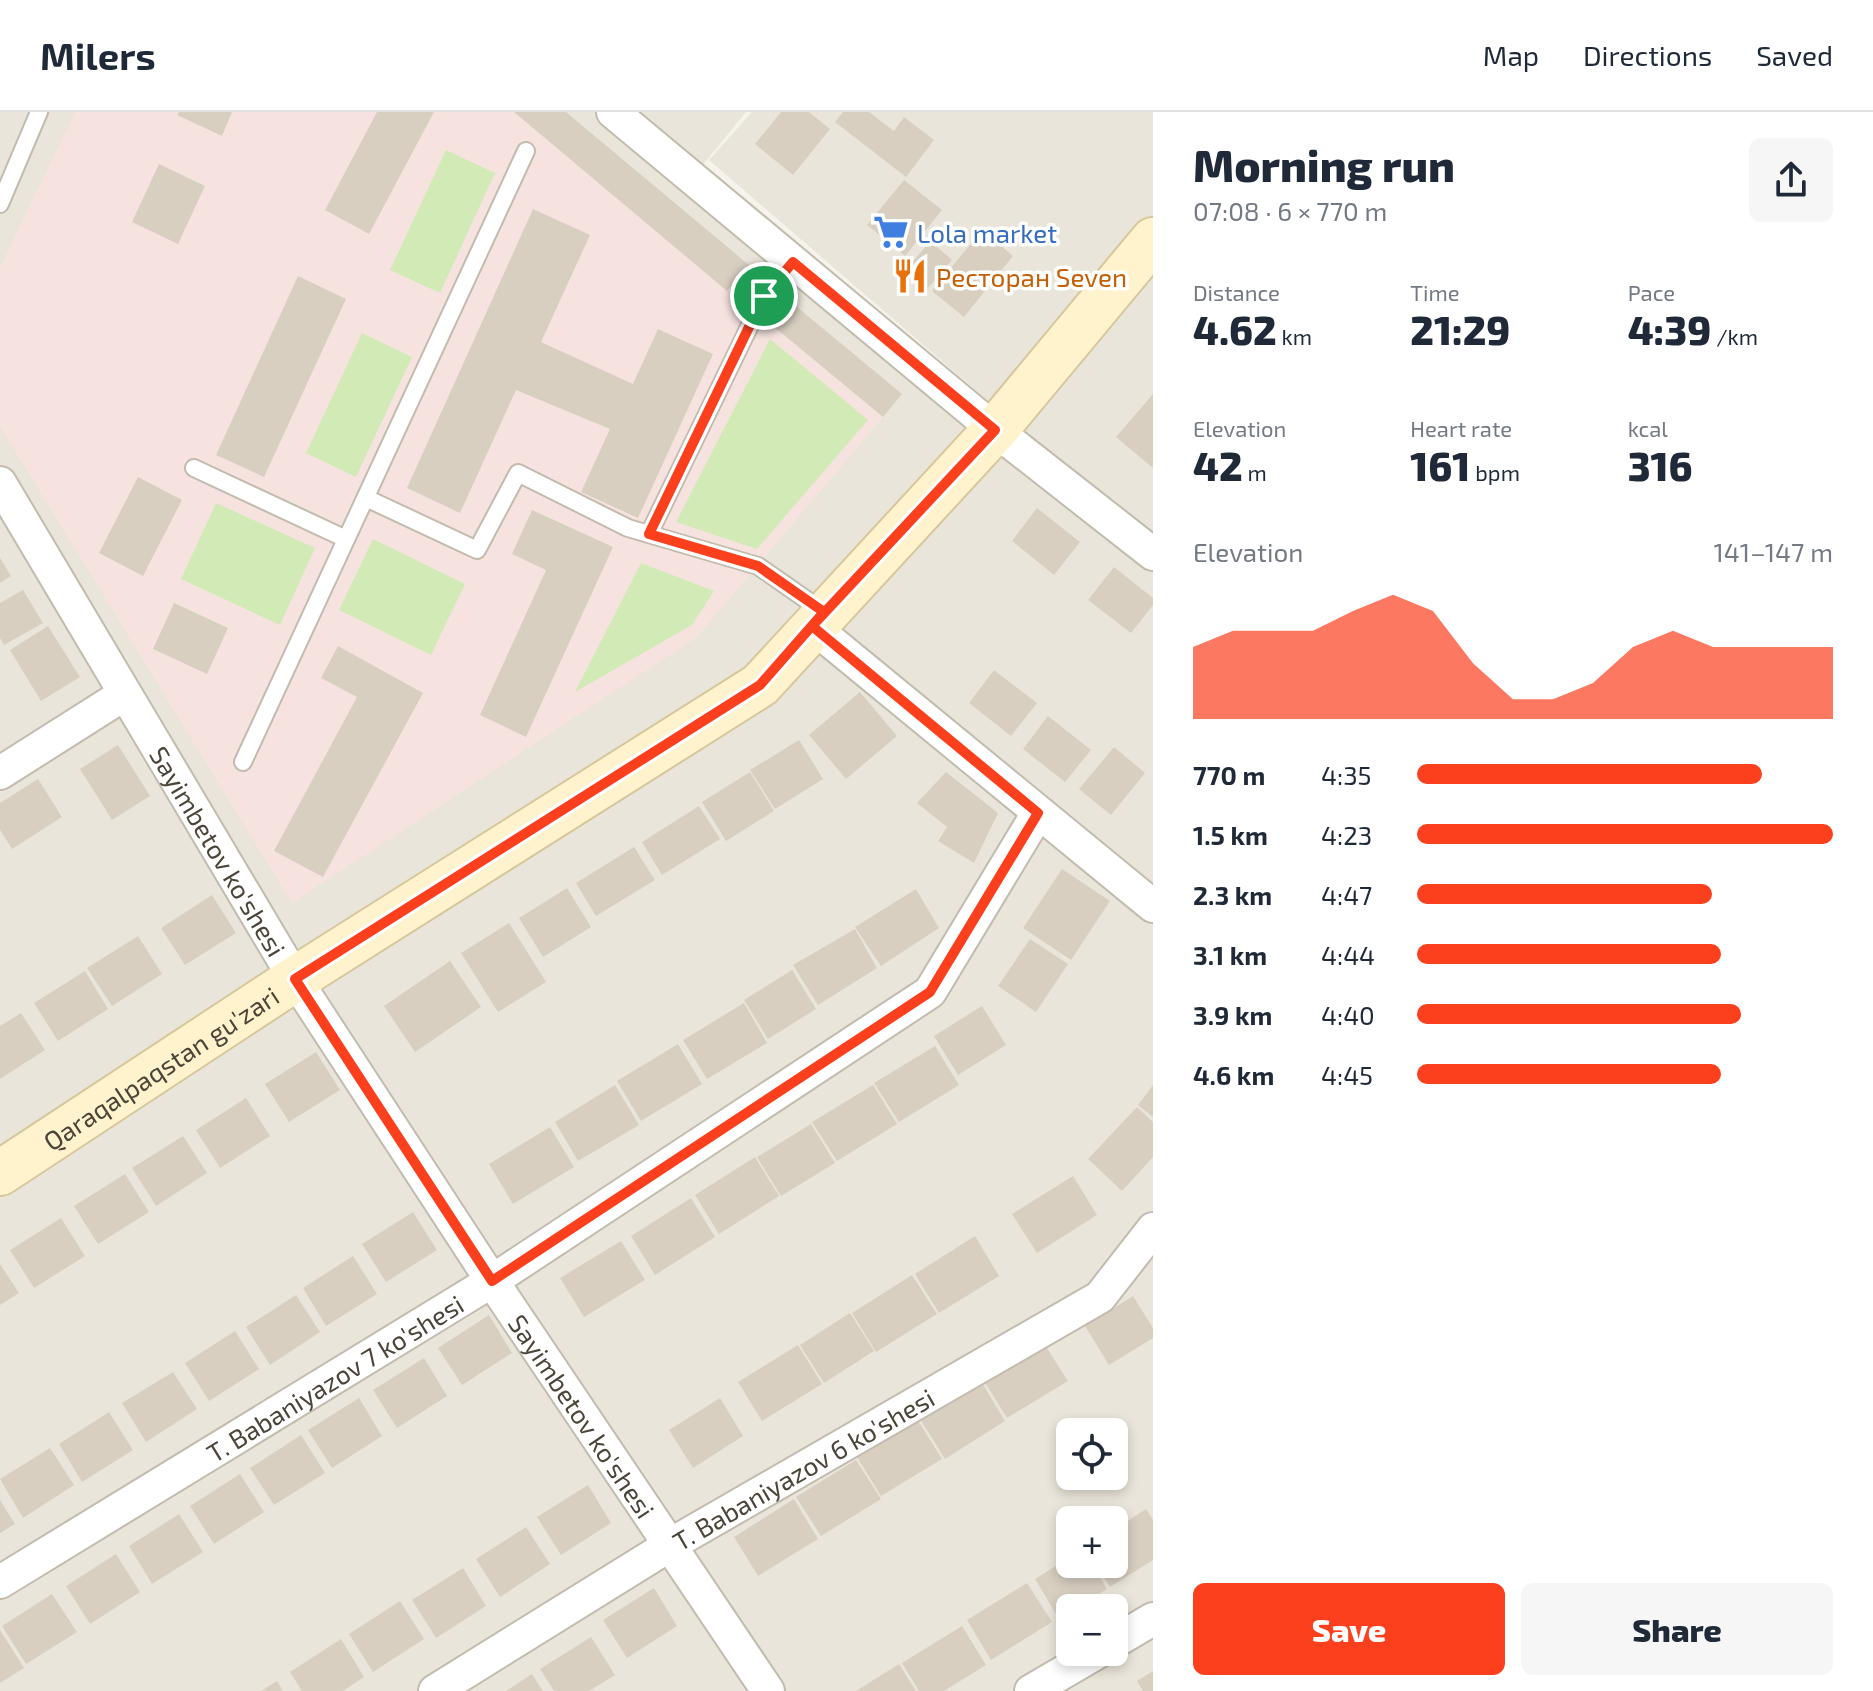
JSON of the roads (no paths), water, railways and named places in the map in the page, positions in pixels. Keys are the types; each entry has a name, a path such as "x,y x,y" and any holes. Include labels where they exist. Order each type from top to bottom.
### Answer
{"street":[{"path":"613,112 995,430 1153,554"},
{"name":"Qaraqalpaqstan gu'zari","path":"0,1173 295,979 760,685 995,430 1153,240"},
{"name":"Sayimbetov ko'shesi","path":"0,483 123,695 295,979 492,1281 768,1691"},
{"path":"818,619 1038,813 1153,906"},
{"path":"0,773 123,695"},
{"name":"T. Babaniyazov 7 ko'shesi","path":"0,1582 492,1281 930,992 1038,813"},
{"name":"T. Babaniyazov 6 ko'shesi","path":"435,1691 670,1545 1100,1297 1153,1229"},
{"path":"1128,1634 1153,1619"},
{"path":"1031,1691 1074,1666"}],"lane":[{"path":"0,204 39,112"},
{"path":"243,762 526,151"},
{"path":"649,534 768,288 793,262"},
{"path":"194,468 346,539"},
{"path":"366,498 477,550 518,473 628,528 758,566 818,619"}],"place":[{"name":"Lola market","path":"891,232"},
{"name":"Ресторан Seven","path":"910,276"}]}
